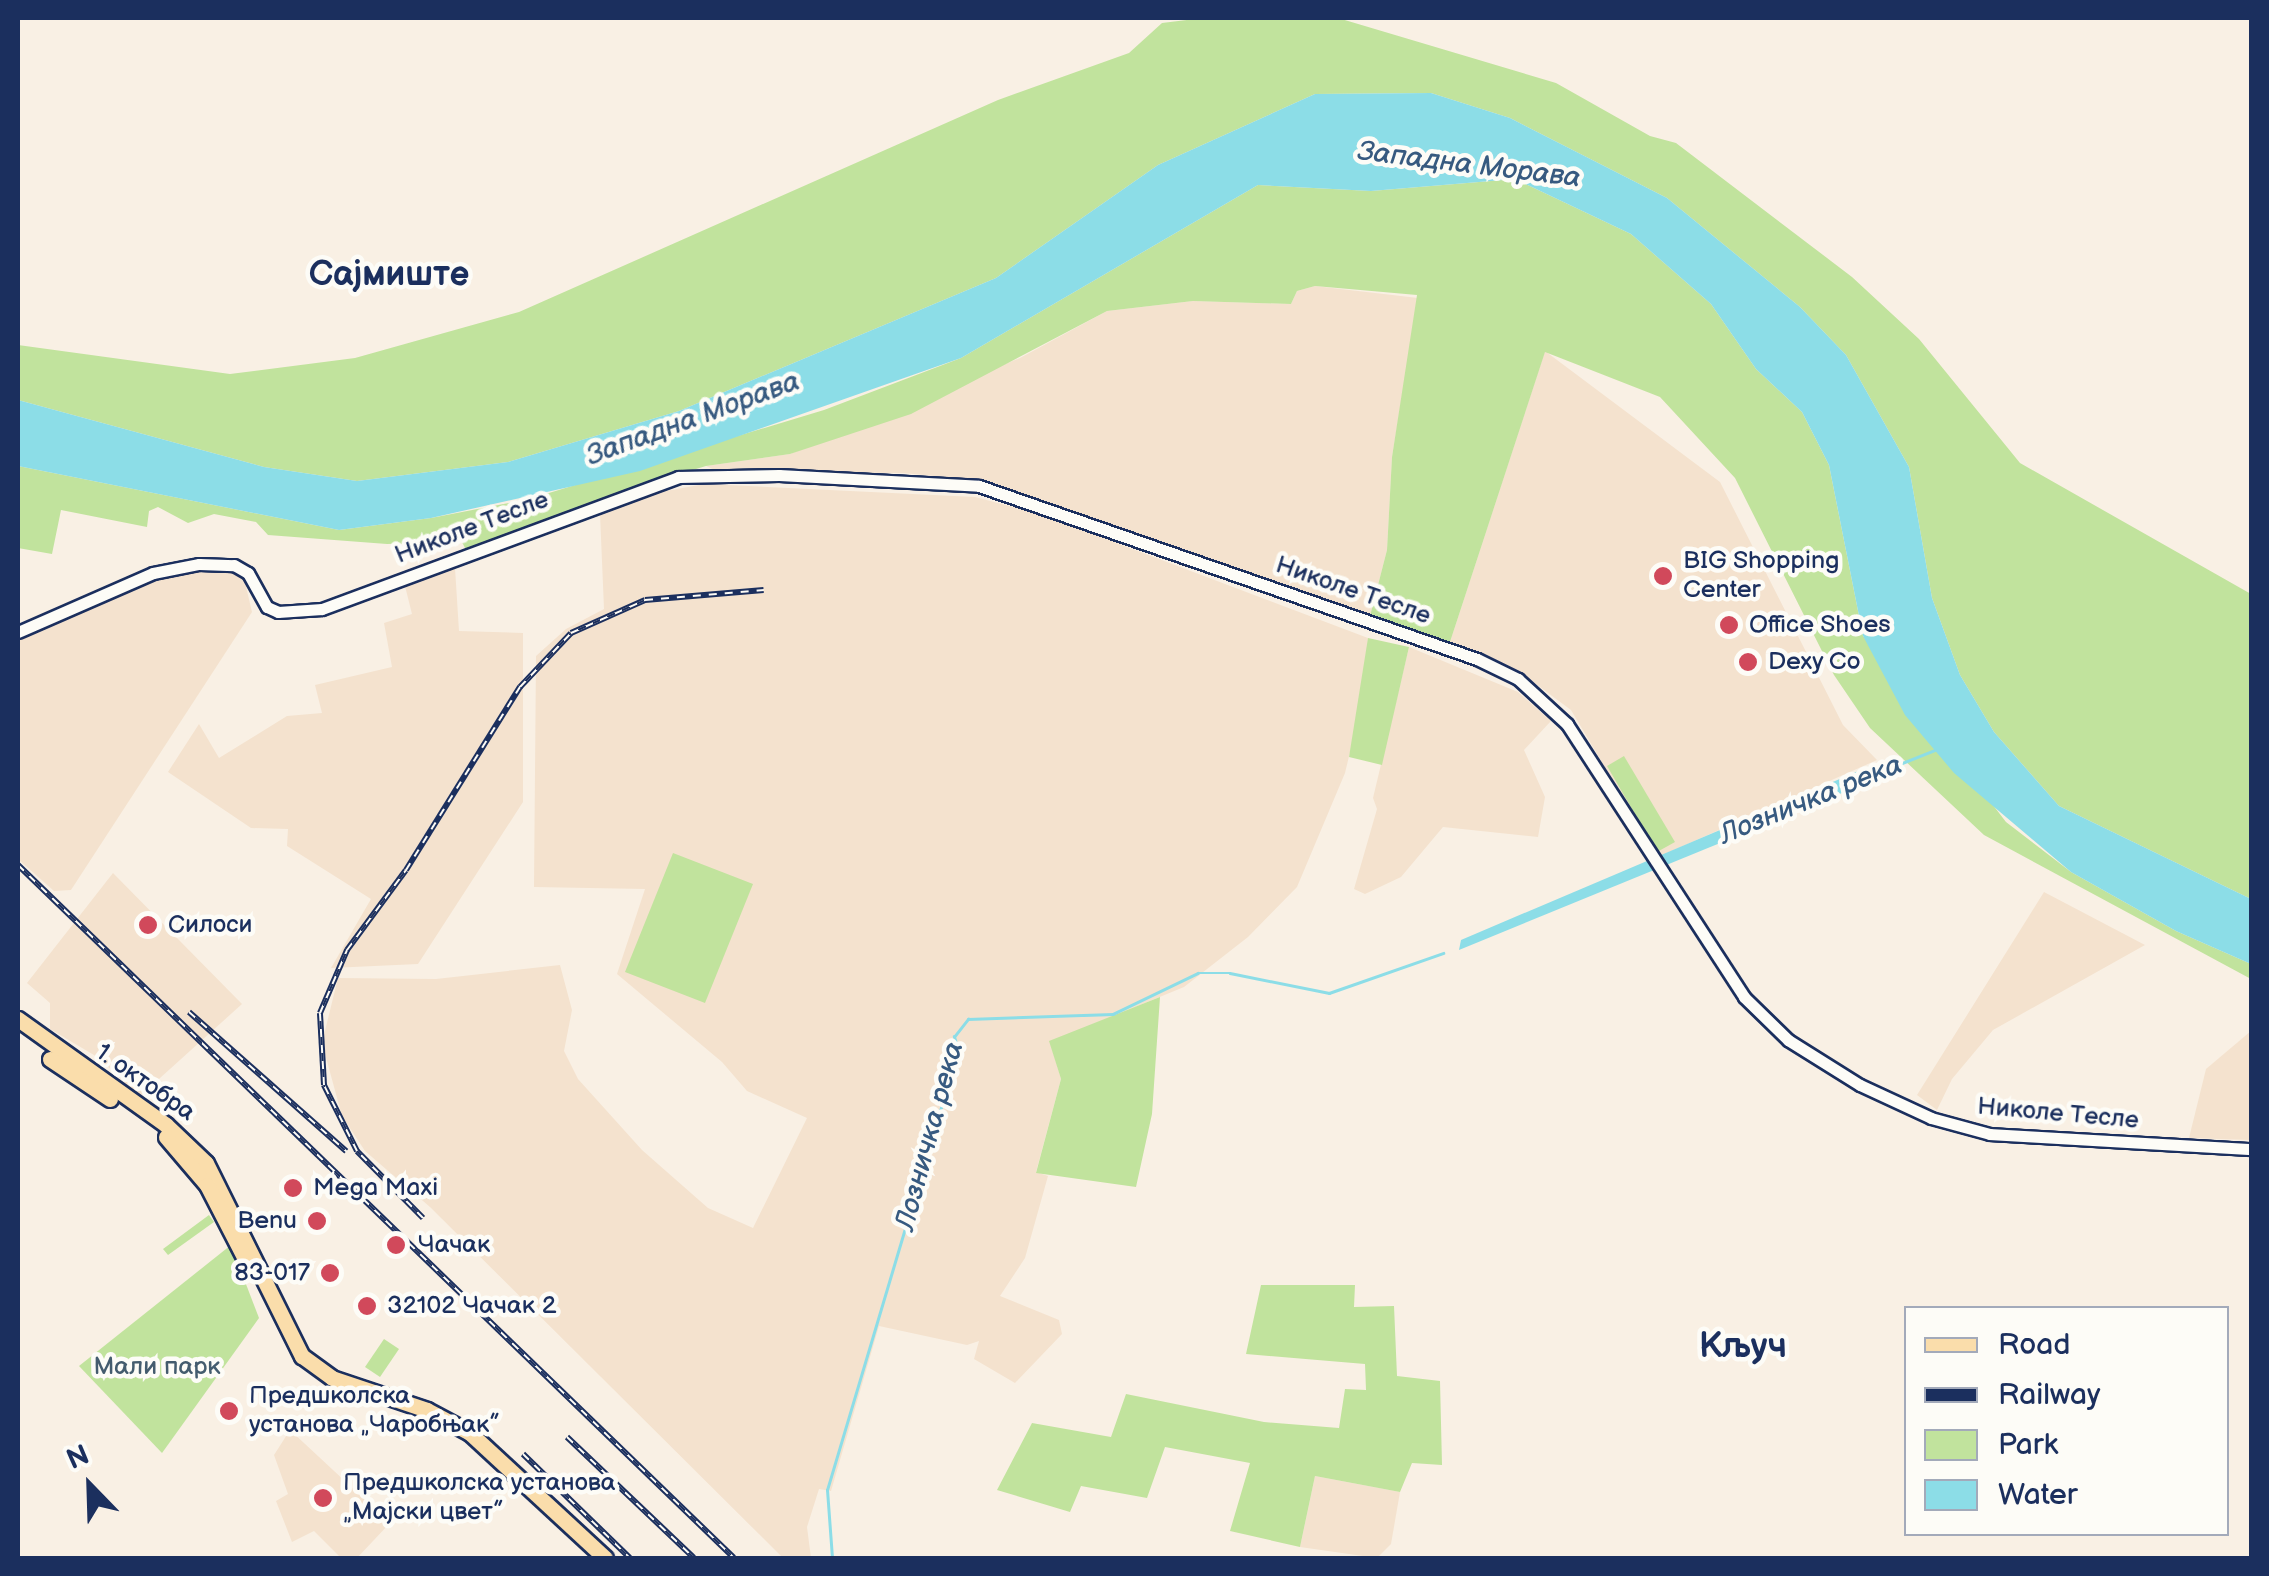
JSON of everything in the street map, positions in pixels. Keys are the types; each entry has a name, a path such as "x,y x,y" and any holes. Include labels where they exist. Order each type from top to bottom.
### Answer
{"main road":[{"name":"1. октобра","path":"18,1019 152,1114 206,1163 240,1221 273,1316"},
{"name":"1. октобра","path":"18,1030 54,1063 154,1126 188,1160 230,1227 273,1316"},
{"path":"273,1316 320,1381 417,1415 470,1446 592,1558"},
{"path":"273,1316 292,1344 318,1370 427,1410 470,1433 605,1558"}],"street":[{"name":"Николе Тесле","path":"18,632 153,573 199,564 234,565 248,573 267,607 292,614 322,608 678,477 779,474 978,486 1498,668 1538,694 1567,724 1645,854 1724,974 1766,1021 1860,1086 1904,1106 1990,1134 2252,1149"}],"shaded area":[{"path":"1315,286 1418,298 1392,457 1387,550 1370,616 975,480 903,473 719,472 706,466 790,454 1020,358 1107,311 1193,301 1291,304 1297,291"},
{"name":"BIG Shopping Center","path":"1545,351 1720,482 1843,725 1877,760 1658,857 1571,710 1517,670 1450,642"},
{"path":"705,484 975,497 1040,514 1368,638 1364,694 1345,773 1297,887 1248,937 1184,987 1050,1042 1061,1079 1036,1172 1048,1176 1025,1258 1000,1296 1059,1320 1062,1334 1015,1383 974,1359 979,1341 967,1345 879,1326 831,1491 819,1489 807,1527 811,1558 783,1558 430,1207 365,1151 342,1116 322,1043 338,978 436,979 560,965 572,1010 564,1051 578,1079 642,1150 708,1208 753,1228 807,1118 747,1091 722,1062 617,974 645,889 534,887 536,656 566,629 604,609 600,514 660,492"},
{"path":"218,568 244,578 252,612 71,890 54,891 18,859 18,638 161,577"},
{"path":"455,568 459,631 523,633 523,802 418,964 331,968 371,899 287,846 288,829 251,828 168,772 199,724 219,758 287,716 322,713 315,685 392,667 384,623 412,614 405,586"},
{"path":"1409,647 1518,692 1551,721 1524,750 1545,797 1538,837 1443,827 1401,877 1365,894 1354,889 1377,809 1373,798"},
{"path":"113,873 242,1004 139,1097 99,1058 50,1029 50,1003 27,983"},
{"path":"2044,892 2145,945 1993,1030 1952,1079 1937,1110 1917,1095"},
{"path":"2251,1031 2251,1140 2189,1138 2206,1069"},
{"name":"Предшколска установа „Мајски цвет”","path":"290,1430 390,1523 357,1558 341,1558 314,1531 292,1542 276,1501 288,1494 274,1455"},
{"path":"1315,1476 1400,1492 1391,1544 1377,1558 1300,1547"}],"green space":[{"path":"1203,18 1338,18 1556,83 1650,136 1676,143 1852,277 1919,339 2020,463 2251,594 2251,899 2059,806 1994,732 1960,675 1932,598 1909,467 1846,355 1800,307 1667,198 1510,118 1431,93 1315,94 1158,165 996,278 679,411 508,462 357,481 264,467 18,400 18,345 230,374 355,358 519,312 998,100 1129,53 1162,23"},
{"path":"1515,179 1631,234 1711,304 1756,369 1802,412 1829,465 1863,636 2006,822 2071,872 2176,931 2251,964 2251,979 1984,835 1870,728 1834,675 1735,478 1660,397 1545,352 1450,642 1370,616 1387,550 1392,457 1417,295 1315,286 1297,291 1291,304 1193,301 1107,311 911,414 790,454 706,466 616,493 466,550 456,530 419,543 387,544 268,535 256,522 214,514 188,523 158,507 149,511 147,527 61,510 52,554 18,548 18,466 339,530 431,518 529,499 824,410 961,358 1258,185 1371,191"},
{"path":"1368,638 1409,647 1382,765 1349,757"},
{"path":"1624,756 1675,842 1657,852 1607,766"},
{"path":"673,853 753,884 705,1003 625,972"},
{"path":"1160,997 1152,1114 1136,1187 1036,1173 1061,1079 1049,1041"},
{"path":"209,1215 214,1222 168,1255 163,1249"},
{"name":"Мали парк","path":"231,1245 259,1318 162,1453 79,1366"},
{"path":"1261,1285 1355,1285 1354,1307 1394,1306 1397,1376 1440,1381 1442,1465 1412,1463 1400,1492 1315,1476 1300,1547 1230,1531 1250,1463 1165,1447 1147,1498 1081,1486 1070,1512 997,1490 1032,1423 1111,1437 1126,1394 1264,1422 1339,1428 1345,1389 1366,1390 1365,1364 1246,1354"},
{"path":"384,1339 399,1349 380,1377 365,1367"}],"water":[{"name":"Западна Морава","path":"1431,93 1510,118 1667,198 1800,307 1846,355 1909,467 1932,598 1960,675 1994,732 2059,806 2251,899 2251,964 2176,931 2071,872 1954,773 1905,715 1863,636 1829,465 1802,412 1756,369 1711,304 1631,234 1515,179 1371,191 1258,185 961,358 640,471 431,518 339,530 18,466 18,400 264,467 357,481 508,462 679,411 996,278 1158,165 1315,94"},
{"path":"1875,764 1881,777 1459,950 1461,940"}],"waterway":[{"name":"Лозничка река","path":"1877,773 1935,750"},
{"name":"Лозничка река","path":"832,1558 827,1490 958,1050 954,1037 968,1019 1113,1014 1198,973 1230,973 1329,993 1443,953"}],"railway":[{"path":"423,1218 357,1151 324,1085 320,1013 347,950 406,870 520,687 571,633 645,600 764,590"},
{"path":"18,865 734,1558"},
{"path":"189,1012 346,1151"},
{"path":"567,1437 694,1558"},
{"path":"523,1454 630,1558"}],"place":[{"name":"BIG Shopping Center","path":"1663,576"},
{"name":"Office Shoes","path":"1729,625"},
{"name":"Dexy Co","path":"1748,662"},
{"name":"Силоси","path":"148,925"},
{"name":"Mega Maxi","path":"293,1188"},
{"name":"Benu","path":"317,1221"},
{"name":"Чачак","path":"396,1245"},
{"name":"83-017","path":"330,1273"},
{"name":"32102 Чачак 2","path":"367,1306"},
{"name":"Предшколска установа „Чаробњак”","path":"229,1411"},
{"name":"Предшколска установа „Мајски цвет”","path":"323,1498"}],"district":[{"name":"Сајмиште","path":"389,275"},
{"name":"Кључ","path":"1743,1347"}]}
